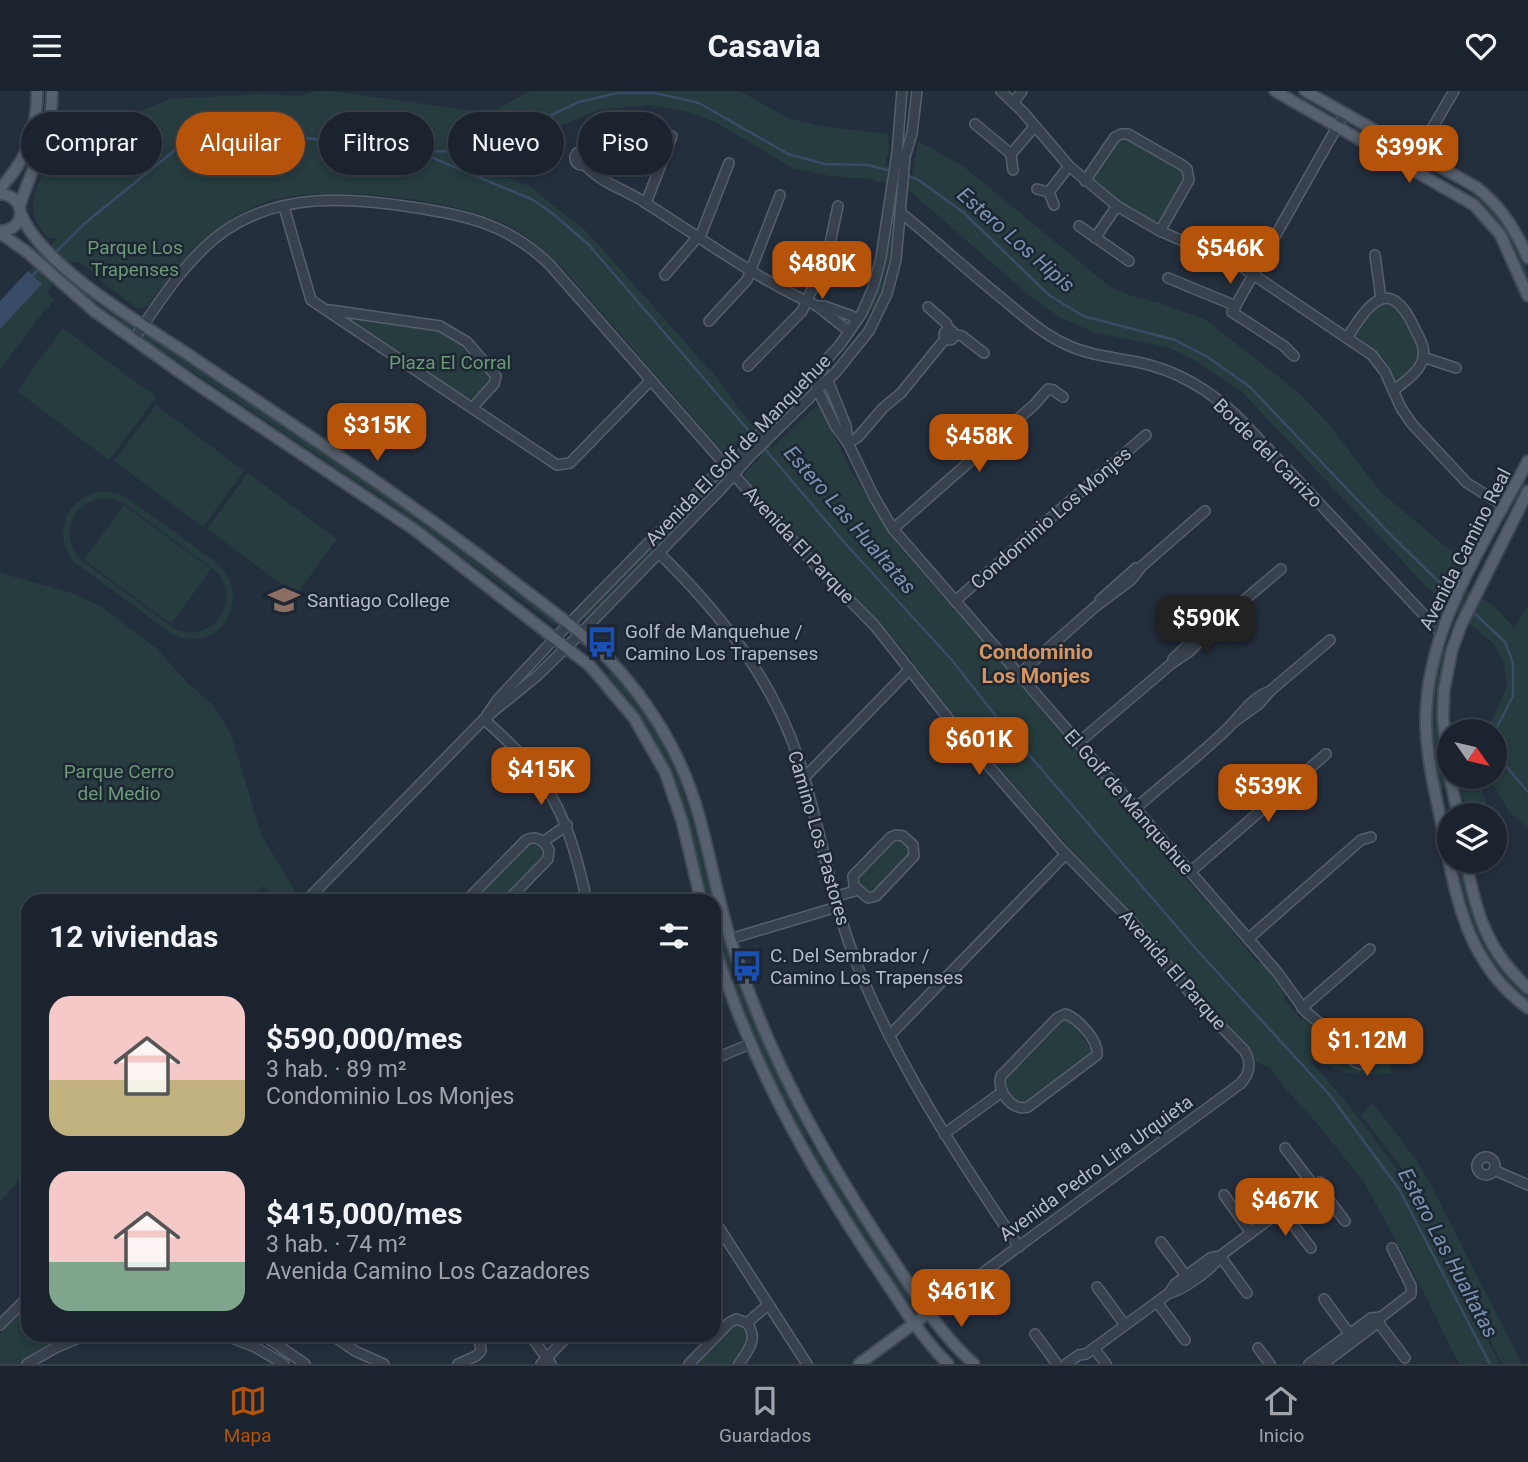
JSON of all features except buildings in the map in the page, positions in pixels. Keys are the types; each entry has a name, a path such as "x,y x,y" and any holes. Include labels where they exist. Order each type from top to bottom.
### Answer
{"main road":[{"path":"37,91 36,120 28,145 0,192 12,197 28,229 38,242 97,294 378,482 461,541 569,624 616,667 657,722 682,767 699,815 719,894"},
{"path":"0,232 13,228 19,222 20,210 47,136 52,91"},
{"path":"1275,91 1457,194 1483,213 1500,234 1528,296"},
{"path":"1309,92 1485,195 1517,233 1528,258"},
{"path":"1457,194 1465,182"},
{"path":"0,232 64,283 94,311 415,530 556,637 603,679 639,725 664,772 682,821 699,894"},
{"name":"Avenida Camino Real","path":"1438,803 1429,754 1426,717 1429,680 1440,632 1528,461"},
{"name":"Avenida Camino Real","path":"1443,719 1451,656 1461,625 1528,491"},
{"path":"1498,517 1501,526 1507,531"},
{"path":"1440,632 1451,656"},
{"path":"603,679 607,670 616,667"},
{"name":"Avenida Camino Real","path":"1452,789 1455,803"},
{"path":"1437,797 1445,792 1453,795"},
{"name":"Avenida Camino Real","path":"1452,873 1462,919 1475,949 1501,985 1528,1009"},
{"path":"1469,873 1483,928 1498,954 1528,988"},
{"path":"721,903 730,939 766,1036 815,1136 845,1188 928,1313 954,1345 974,1364"},
{"path":"721,965 750,1044 796,1139 831,1198 914,1323 948,1364"},
{"path":"796,1139 808,1141 815,1136"},
{"name":"Avenida Pedro Lira Urquieta","path":"859,1364 928,1313"}],"street":[{"name":"Avenida El Golf de Manquehue","path":"771,429 782,407 829,357 846,333 878,274 896,195 901,155 902,91"},
{"name":"Avenida El Golf de Manquehue","path":"901,155 913,124 917,91"},
{"path":"1001,91 1014,102 1069,166 1117,206 1160,231 1222,256 1347,338 1377,361 1407,419 1477,491 1504,506"},
{"path":"1014,102 1022,91"},
{"path":"1417,155 1454,91"},
{"path":"1302,106 1309,92"},
{"path":"1234,309 1345,113"},
{"path":"975,124 1011,154 1013,170"},
{"path":"1011,154 1035,126"},
{"path":"1085,181 1115,137 1121,134 1131,135 1185,167 1189,180 1160,231"},
{"path":"665,275 698,239 729,163"},
{"path":"1049,192 1069,166"},
{"path":"597,175 601,180 646,203 698,239 806,302 867,316 869,331"},
{"path":"646,203 657,175"},
{"path":"1037,189 1049,192"},
{"path":"1049,192 1054,205"},
{"path":"709,321 745,283 780,195"},
{"name":"Avenida El Golf de Manquehue","path":"484,719 498,699 556,637 726,466 747,453 771,429 818,391 851,355 869,331 891,283 900,238 901,213 896,195"},
{"name":"Avenida El Parque","path":"134,339 184,269 225,231 245,219 284,207 318,200 360,199 458,214 496,227 526,244 550,265 815,565 875,626 941,711 1066,854 1123,911 1198,1003 1244,1050 1248,1057 1248,1070"},
{"path":"748,366 798,317 827,257 838,206"},
{"path":"1095,238 1117,206"},
{"path":"284,207 308,296 555,463 563,466 570,463 651,380"},
{"name":"Borde del Carrizo","path":"901,213 1014,309 1052,337 1091,354 1134,361 1174,374 1198,386 1222,403 1243,422 1440,632"},
{"path":"1079,226 1129,261"},
{"path":"900,238 912,232 925,234"},
{"path":"1375,255 1381,299"},
{"path":"1168,278 1234,309 1294,356"},
{"path":"1347,338 1367,308 1381,299 1392,300 1405,309 1423,347 1423,357 1418,369 1394,390"},
{"path":"817,306 846,333"},
{"path":"928,307 946,323 949,334"},
{"path":"324,309 436,325 465,340 496,376 494,384 472,408"},
{"path":"949,334 961,336 984,353"},
{"path":"849,443 901,393 949,334"},
{"path":"818,391 816,381 829,357"},
{"path":"1423,357 1456,368"},
{"name":"El Golf de Manquehue","path":"828,381 846,426 849,443"},
{"path":"893,529 1034,405 1048,389 1063,397"},
{"name":"El Golf de Manquehue","path":"818,391 836,427 849,443 873,495 893,529 1284,980 1302,1008 1338,1038 1351,1045"},
{"name":"Condominio Los Monjes","path":"955,601 1146,435"},
{"name":"Avenida El Golf de Manquehue","path":"313,894 484,719 512,698 568,647 734,475 747,453"},
{"path":"1018,674 1094,607 1108,591 1130,572 1142,566 1205,511"},
{"name":"Camino Los Pastores","path":"659,553 714,610 751,660 779,712 804,778 835,902 863,979 913,1083 1019,1247"},
{"path":"1078,743 1190,651 1217,623 1281,569"},
{"path":"1135,809 1233,723 1258,697 1270,691 1330,640"},
{"path":"804,778 910,670"},
{"path":"484,719 531,765 550,792 567,825 585,894"},
{"path":"1191,872 1326,754"},
{"path":"543,842 567,825"},
{"path":"900,835 913,845 913,858 876,896 868,898 859,890 853,881 854,874 891,837 900,835"},
{"path":"1248,939 1362,840 1371,837"},
{"path":"473,894 526,840 534,838 543,842 549,850 548,859 514,894"},
{"path":"889,1036 1066,854"},
{"path":"730,939 835,902 859,890"},
{"path":"1302,1008 1370,949"},
{"path":"1065,1014 1072,1017 1097,1045 1098,1052 1094,1058 1026,1108 1014,1107 1003,1092 999,1084 1001,1076 1059,1016 1065,1014"},
{"path":"1374,1054 1373,1046 1367,1041 1357,1040 1351,1045 1350,1055 1356,1063 1369,1062 1374,1054 1408,1028"},
{"path":"721,1056 750,1044"},
{"name":"Avenida Pedro Lira Urquieta","path":"928,1313 1240,1084 1248,1070"},
{"path":"944,1134 1003,1092"},
{"path":"1285,1148 1345,1221"},
{"path":"1494,1170 1528,1185"},
{"path":"1080,1364 1090,1351 1169,1293 1177,1291 1188,1279 1213,1265 1220,1256 1296,1200 1306,1197 1317,1184"},
{"path":"1224,1195 1251,1233"},
{"path":"1282,1210 1311,1248"},
{"path":"721,1231 807,1364"},
{"path":"1161,1242 1188,1279"},
{"path":"1311,1363 1379,1319 1412,1291 1392,1248"},
{"path":"1220,1256 1247,1293"},
{"path":"1097,1287 1125,1325"},
{"path":"1324,1299 1352,1337"},
{"path":"1157,1302 1185,1340"},
{"path":"0,1325 21,1304"},
{"path":"747,1324 768,1305"},
{"path":"721,1330 729,1322 739,1319 753,1332 753,1339 739,1364"},
{"path":"1379,1319 1405,1358"},
{"path":"1035,1334 1057,1364"},
{"path":"1323,1364 1352,1337"},
{"path":"27,1364 41,1360 73,1342"},
{"path":"242,1342 284,1364"},
{"path":"273,1342 305,1364"},
{"path":"342,1342 384,1364"},
{"path":"458,1364 481,1351 479,1342"},
{"path":"534,1342 546,1362 563,1342"},
{"path":"689,1364 710,1342"},
{"path":"1258,1348 1270,1364"},
{"path":"1066,1364 1090,1351"},
{"path":"1090,1351 1106,1364"}],"green space":[{"name":"Parque Los Trapenses","path":"316,91 331,91 481,112 448,112 448,175 501,175 529,186 587,232 718,379 772,448 816,406 821,408 851,471 899,547 1066,733 1152,839 1157,840 1174,859 1173,864 1227,921 1226,924 1257,962 1263,962 1286,992 1284,998 1293,1011 1339,1045 1351,1064 1359,1067 1376,1064 1389,1053 1391,1073 1347,1073 1310,1060 1347,1103 1412,1189 1401,1167 1361,1115 1373,1103 1417,1161 1522,1364 1502,1364 1423,1208 1456,1281 1500,1364 1459,1364 1364,1182 1271,1068 1256,1062 1250,1049 1222,1021 1132,914 1072,851 942,702 905,651 744,479 745,473 762,456 744,436 725,454 567,273 522,234 482,215 419,200 348,194 285,197 242,213 210,234 184,260 148,306 138,309 84,265 74,261 47,291 54,301 0,370 0,307 58,237 48,239 34,213 34,197 43,175 162,175 162,112 138,112 170,99 259,94 299,96"},
{"path":"531,91 740,91 788,118 818,126 888,134 889,152 886,166 912,175 918,141 963,166 1109,286 1206,320 1298,392 1326,421 1381,492 1446,547 1465,557 1454,583 1494,606 1514,628 1528,605 1528,829 1508,810 1507,803 1504,803 1496,789 1507,789 1507,719 1492,719 1507,687 1504,663 1494,644 1426,586 1241,391 1196,361 1167,347 1093,332 1059,317 1031,297 911,192 870,179 830,176 793,168 717,123 685,111 649,105 578,112 578,119 564,124 564,112 490,112"},
{"path":"1127,138 1182,171 1184,179 1161,220 1154,222 1118,201 1095,183 1094,176 1118,140"},
{"path":"1472,192 1494,211 1511,233 1523,258 1528,284 1499,226 1470,198"},
{"path":"894,212 895,247 874,312 870,307 884,267 890,222"},
{"path":"86,294 394,501 558,624 557,626 393,506 127,327"},
{"path":"1386,302 1403,311 1420,349 1418,362 1402,380 1394,380 1384,358 1355,336 1355,332 1377,304"},
{"name":"Plaza El Corral","path":"349,317 437,330 458,341 491,375 491,383 475,399 467,399 348,319"},
{"path":"63,328 156,397 109,460 17,391"},
{"path":"156,405 244,471 203,527 114,461"},
{"name":"Santiago College","path":"248,473 337,539 296,595 207,529"},
{"path":"103,491 117,493 129,499 221,567 231,586 233,602 228,617 218,630 195,639 172,634 74,562 64,540 66,518 80,500","holes":["115,499 217,572 224,584 226,596 219,618 211,626 201,631 175,629 79,558 70,539 72,520 77,512 93,501"]},
{"path":"703,495 705,500 587,621 582,617"},
{"path":"124,505 211,569 171,624 84,560"},
{"name":"Parque Cerro del Medio","path":"0,573 69,592 102,607 157,649 186,681 215,707 232,737 261,834 295,891 292,894 272,894 262,886 257,894 21,894 21,1178 0,1202"},
{"path":"1442,644 1445,668 1437,719 1437,775 1431,729 1433,686"},
{"path":"611,672 624,685 665,748 693,822 711,894 706,894 683,810 662,754 630,701 608,676"},
{"path":"1461,789 1481,789 1487,803 1464,803"},
{"path":"900,839 911,849 910,854 872,894 868,894 857,882 857,877 895,840"},
{"path":"528,842 536,842 545,851 543,858 508,894 478,894"},
{"path":"1457,873 1465,873 1470,899 1483,933 1501,965 1528,993 1528,1003 1495,970 1469,924"},
{"path":"721,927 743,994 767,1052 808,1137 806,1139 750,1032 721,952"},
{"path":"1062,1019 1072,1024 1091,1049 1091,1055 1024,1105 1017,1103 1002,1083"},
{"path":"812,1144 917,1307 912,1310 805,1146"},
{"path":"21,1313 21,1342 58,1342 20,1364 0,1364 0,1334"},
{"path":"737,1322 746,1331 746,1342 733,1364 695,1364 717,1342 721,1342 721,1338"}],"water":[{"path":"28,271 42,284 0,329 0,301"}],"waterway":[{"name":"Estero Los Hipis","path":"434,152 476,150 579,102 617,93 655,93 699,103 788,154 825,164 868,165 891,171"},
{"name":"Estero Las Hualtatas","path":"55,253 84,224 175,150 215,138 283,135 419,152 533,200 552,213 589,245 755,438"},
{"name":"Estero Los Hipis","path":"907,176 917,179 963,212 1049,295 1083,316 1175,340 1206,356 1250,387 1452,595"},
{"name":"Estero Las Hualtatas","path":"31,277 41,267"},
{"name":"Estero Las Hualtatas","path":"764,448 844,542 951,659 999,720 1197,950 1329,1094 1399,1189 1490,1364"},
{"name":"Estero Los Hipis","path":"1471,610 1505,642 1513,663 1513,696 1495,731 1501,760 1528,792"}],"place":[{"name":"Santiago College","path":"284,600"},
{"name":"Golf de Manquehue / Camino Los Trapenses","path":"602,642"},
{"name":"C. Del Sembrador / Camino Los Trapenses","path":"747,966"}],"district":[{"name":"Condominio Los Monjes","path":"1036,664"}]}
